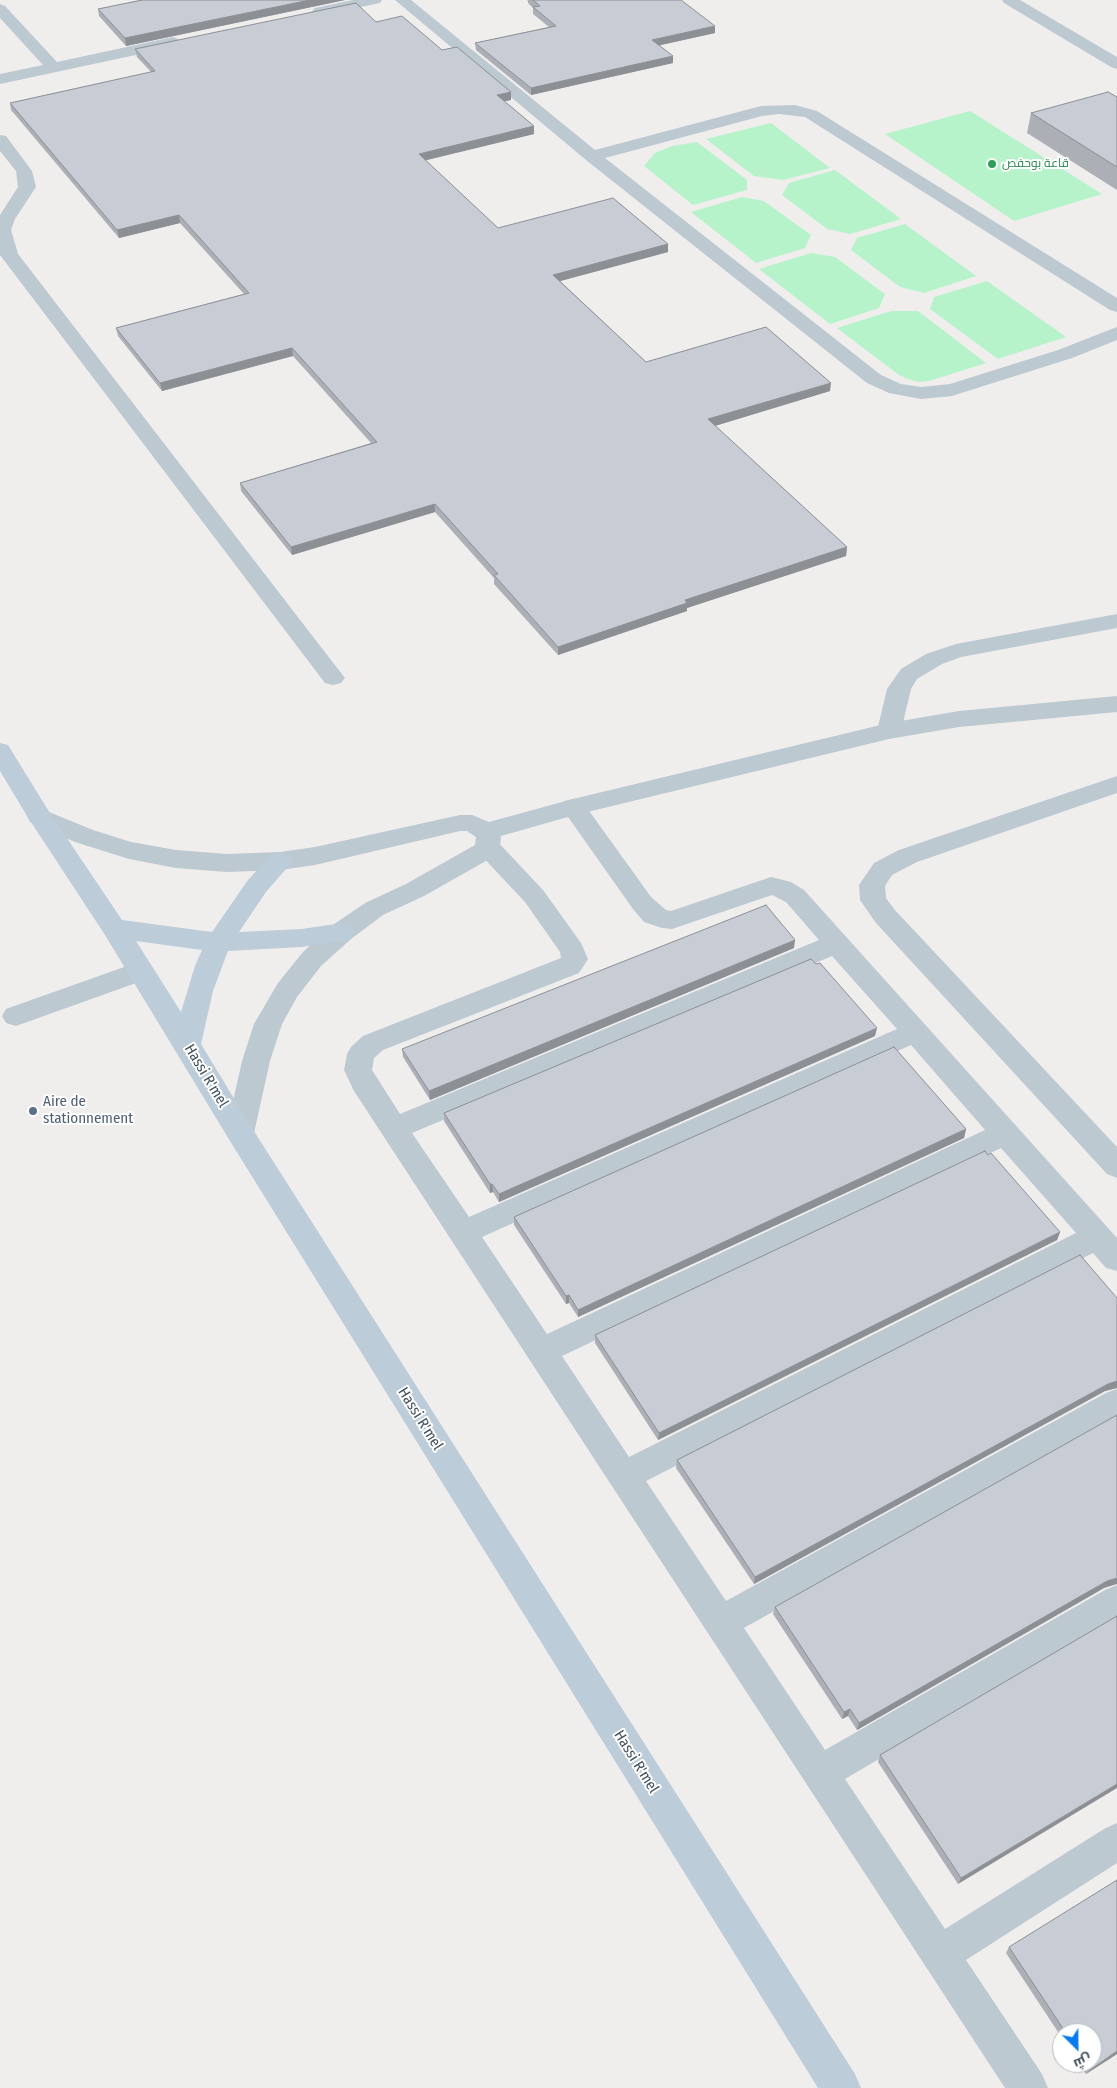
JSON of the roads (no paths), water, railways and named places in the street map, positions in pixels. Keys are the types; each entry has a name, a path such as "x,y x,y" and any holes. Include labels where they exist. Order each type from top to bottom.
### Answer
{"main road":[{"name":"Hassi R'mel","path":"0,751 39,816 114,928 187,1044 240,1133 841,2088"},
{"path":"187,1044 200,991 208,966 219,942 257,886 280,861"},
{"path":"114,928 184,940 219,942 302,938 342,932"}],"street":[{"path":"306,14 375,0"},
{"path":"402,0 592,156 874,379 896,389 921,392 952,390 1066,354 1117,333"},
{"path":"1009,0 1117,64"},
{"path":"0,9 53,67"},
{"path":"0,79 189,39"},
{"path":"592,156 761,110 795,110 811,114 1117,306"},
{"path":"0,140 24,171 27,187 6,219 2,230 8,255 333,678"},
{"path":"889,731 899,689 909,674 934,659 956,651 1117,621"},
{"path":"487,839 572,807 889,731 958,719 1117,704"},
{"path":"1117,784 908,856 883,869 872,885 873,900 884,916 1117,1166"},
{"path":"572,807 642,903 653,915 662,919 672,920 771,886 782,888 795,896 1117,1260"},
{"path":"39,816 93,839 129,850 176,859 227,863 280,861 315,856 460,822 472,823 534,896 564,937 575,959 570,966 373,1043 361,1054 358,1070 364,1083 1028,2088"},
{"path":"240,1133 256,1061 268,1024 288,990 312,959 342,932 374,909 415,890 484,851 487,839"},
{"path":"394,1128 836,943"},
{"path":"16,1016 141,971"},
{"path":"464,1232 915,1032"},
{"path":"542,1351 1005,1133"},
{"path":"624,1476 1097,1237"},
{"path":"721,1622 1117,1404"},
{"path":"820,1773 1117,1601"},
{"path":"940,1954 1117,1842"}],"place":[{"name":"قاعة بوحفص","path":"992,164"},
{"name":"Aire de stationnement","path":"33,1111"}]}
